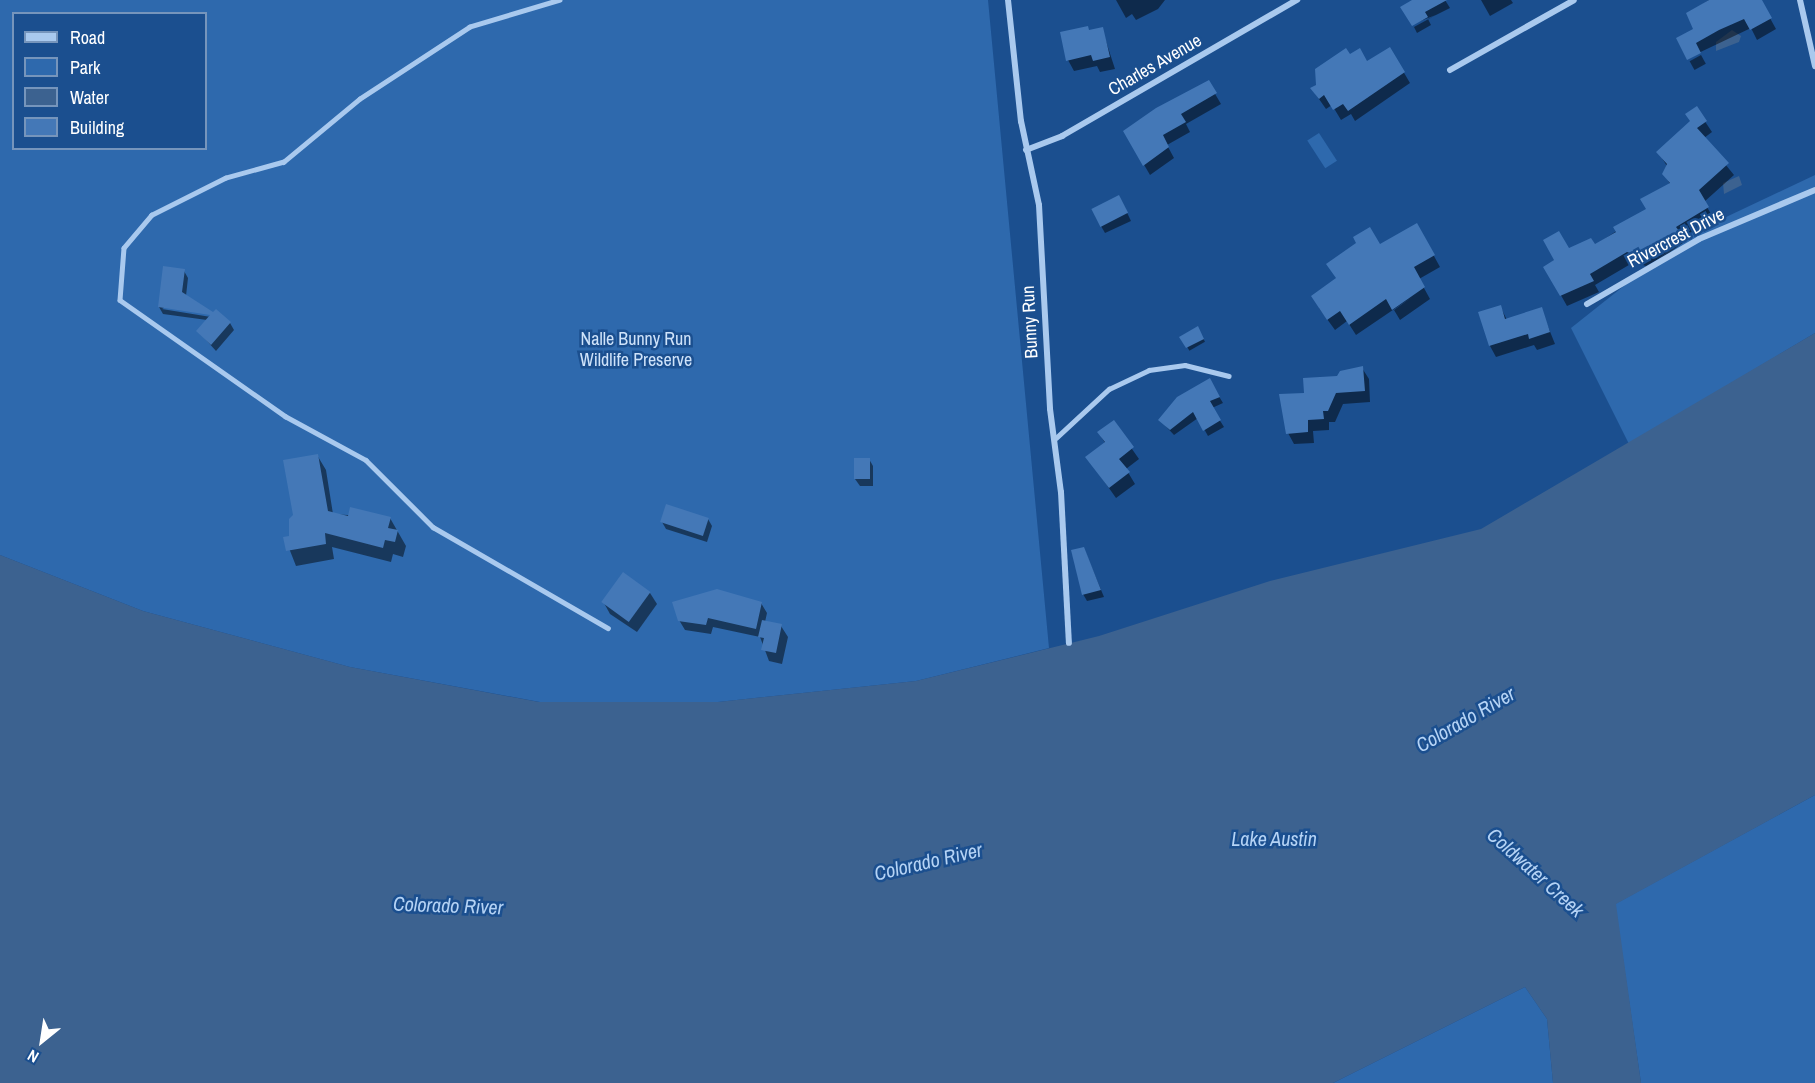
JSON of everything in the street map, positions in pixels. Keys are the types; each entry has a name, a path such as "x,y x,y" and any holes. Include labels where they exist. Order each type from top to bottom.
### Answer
{"street":[{"name":"Bunny Run","path":"1008,0 1026,150 1039,205 1050,409 1056,438 1069,643"},
{"name":"Charles Avenue","path":"1026,150 1062,136 1297,0"},
{"path":"1450,70 1574,0"},
{"path":"1800,0 1815,66"},
{"name":"Rivercrest Drive","path":"1587,304 1699,239 1815,190"}],"lane":[{"path":"560,0 470,27 360,99 284,162 226,178 152,215 124,248 120,300 285,416 366,460 433,527 608,628"},
{"path":"1056,438 1109,388 1149,370 1185,365 1228,376"}],"green space":[{"name":"Nalle Bunny Run Wildlife Preserve","path":"0,0 988,0 1049,648 916,681 718,702 540,702 350,667 143,611 0,555"},
{"path":"1319,133 1337,161 1325,168 1307,141"},
{"path":"1815,175 1815,333 1629,444 1571,328 1688,235"},
{"path":"1815,795 1815,1083 1641,1083 1615,904"},
{"path":"1525,987 1547,1019 1553,1083 1333,1083"}],"water":[{"path":"1732,30 1741,36 1739,42 1716,51 1716,42"},
{"path":"1739,176 1742,185 1724,194 1723,183"},
{"name":"Lake Austin","path":"1815,333 1815,795 1616,904 1641,1083 1553,1083 1547,1019 1525,987 1333,1083 0,1083 0,555 143,611 350,667 539,702 718,702 916,681 1099,636 1270,581 1481,529"}],"building":[{"path":"1412,0 1447,0 1425,12 1428,17 1412,26 1400,7"},
{"path":"1709,0 1762,0 1772,18 1750,30 1744,19 1719,30 1696,43 1701,53 1687,60 1676,38 1693,29 1686,13"},
{"path":"1088,26 1089,30 1103,27 1110,57 1093,61 1091,55 1066,61 1060,32"},
{"path":"1390,47 1405,72 1348,111 1343,104 1333,110 1324,95 1319,99 1310,88 1316,85 1315,69 1346,48 1350,54 1360,48 1367,61"},
{"path":"1209,80 1217,93 1181,114 1186,122 1163,135 1169,147 1143,166 1123,131 1156,108"},
{"path":"1697,106 1707,121 1697,128 1729,163 1699,190 1709,207 1676,227 1679,231 1663,243 1638,256 1627,252 1590,274 1594,281 1560,296 1543,267 1554,260 1543,240 1559,231 1569,248 1591,238 1595,244 1616,232 1613,227 1646,209 1640,199 1670,183 1662,174 1667,164 1656,152 1690,121 1685,114"},
{"path":"1119,195 1128,213 1100,227 1091,209"},
{"path":"1417,223 1435,255 1414,267 1425,287 1392,310 1386,299 1349,325 1340,311 1327,320 1311,296 1336,278 1326,264 1356,243 1353,237 1370,227 1380,244"},
{"path":"163,266 185,269 182,292 213,312 216,309 231,322 211,345 196,331 210,315 158,307"},
{"path":"1501,305 1505,319 1542,307 1550,332 1529,339 1528,334 1489,346 1478,312"},
{"path":"1198,326 1204,339 1186,348 1179,337"},
{"path":"1363,366 1365,391 1336,393 1328,411 1323,411 1324,419 1308,420 1308,432 1286,434 1279,394 1304,393 1303,378 1337,376 1340,371"},
{"path":"1210,378 1220,397 1210,401 1221,420 1203,431 1193,412 1170,430 1158,420 1177,397"},
{"path":"1114,420 1134,447 1119,459 1130,472 1109,488 1085,457 1105,442 1097,432"},
{"path":"318,454 328,511 348,516 350,507 391,517 388,528 398,530 395,542 385,540 383,548 325,533 326,544 286,551 283,537 289,536 289,519 293,515 283,460"},
{"path":"854,458 870,458 870,479 854,479"},
{"path":"666,504 709,518 703,536 660,522"},
{"path":"1084,547 1101,590 1082,595 1071,550"},
{"path":"623,572 651,592 629,622 601,602"},
{"path":"717,589 762,602 756,629 708,618 706,625 678,621 672,602"},
{"path":"762,620 782,624 776,653 761,650 764,638 758,637"}],"water label":[{"name":"Colorado River","path":"1465,719"},
{"name":"Colorado River","path":"928,861"},
{"name":"Coldwater Creek","path":"1536,872"},
{"name":"Colorado River","path":"448,905"}]}
